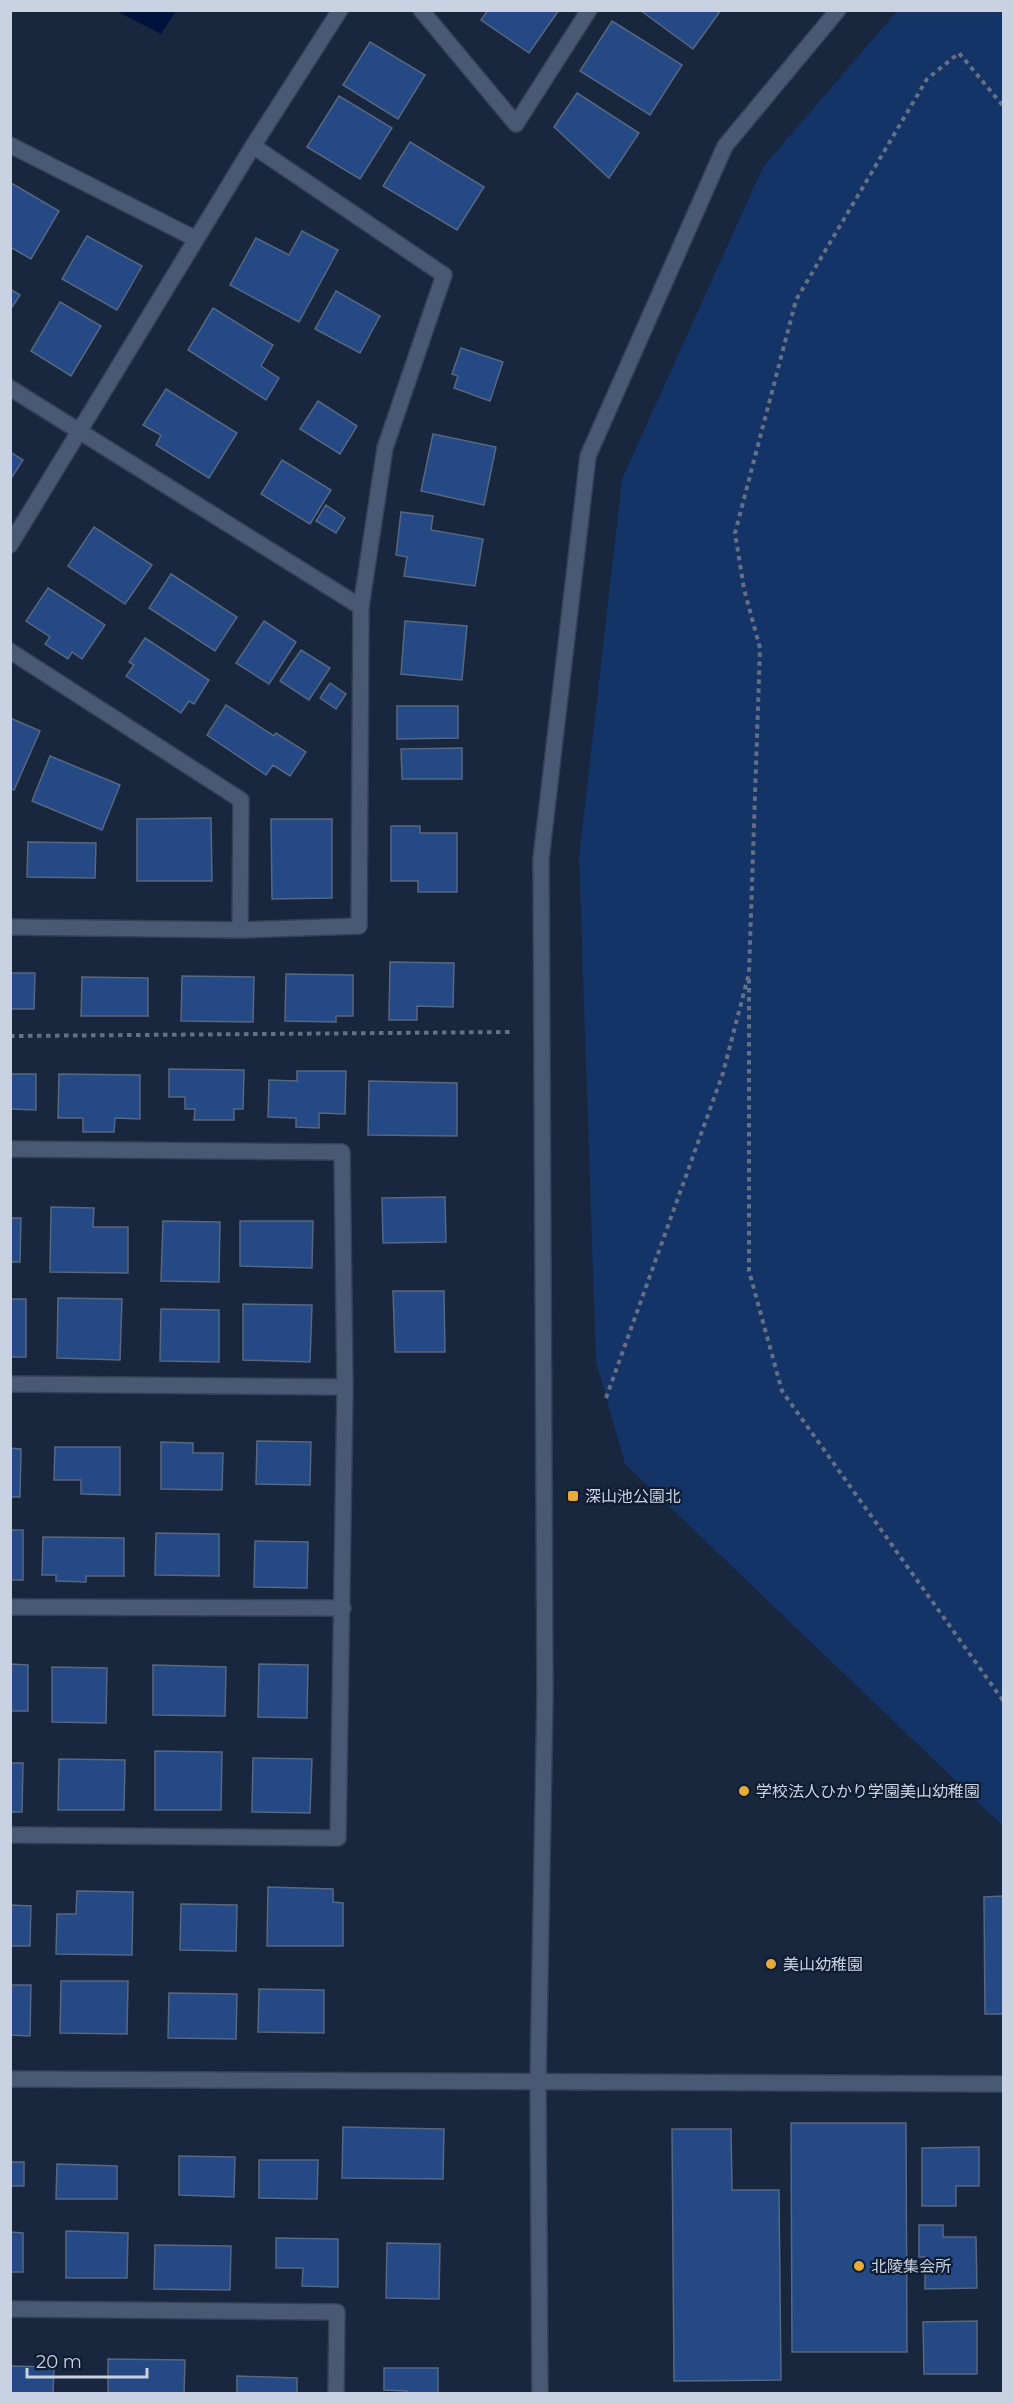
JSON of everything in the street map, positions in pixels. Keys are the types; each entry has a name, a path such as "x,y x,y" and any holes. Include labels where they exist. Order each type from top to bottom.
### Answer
{"street":[{"path":"10,545 253,146 340,10"},
{"path":"421,10 516,124 589,10"},
{"path":"540,2394 538,2084 545,1694 542,859 588,456 725,146 838,10"},
{"path":"10,145 196,239"},
{"path":"10,927 240,930 359,926 361,607 385,448 444,275 253,146"},
{"path":"10,388 361,607"},
{"path":"10,651 241,800 240,930"},
{"path":"10,1149 342,1152 345,1387 338,1838 10,1834"},
{"path":"10,1384 345,1387"},
{"path":"10,1607 343,1608"},
{"path":"10,2079 538,2084 1004,2084"},
{"path":"10,2309 337,2312 336,2394"}],"path":[{"path":"1004,107 959,53 927,79 796,300 735,533 744,589 760,648 749,973 749,1271 782,1391 1004,1702"},
{"path":"606,1398 723,1073 749,973"},
{"path":"10,1036 542,1032"}],"shaded area":[{"path":"116,11 176,11 161,34"},
{"path":"897,11 1003,11 1003,1826 625,1464 596,1362 579,858 622,479 763,167"}],"building":[{"path":"488,10 559,10 529,53 481,20"},
{"path":"640,10 721,10 693,49"},
{"path":"612,21 682,65 650,115 580,71"},
{"path":"370,42 425,75 398,119 343,85"},
{"path":"577,93 639,133 609,178 554,127"},
{"path":"339,96 392,128 360,179 307,147"},
{"path":"410,142 484,187 457,230 383,186"},
{"path":"11,183 59,211 31,259 10,247"},
{"path":"302,231 338,250 299,322 230,285 256,238 289,255"},
{"path":"87,236 142,266 117,310 62,279"},
{"path":"10,289 20,295 10,310"},
{"path":"336,291 380,316 360,353 315,329"},
{"path":"60,302 101,326 71,376 31,351"},
{"path":"213,308 273,345 261,366 279,378 266,400 188,350"},
{"path":"461,348 503,362 490,401 454,388 458,376 452,374"},
{"path":"166,389 237,433 209,478 156,445 161,435 143,425"},
{"path":"318,401 357,426 340,454 300,429"},
{"path":"433,434 496,447 484,505 421,491"},
{"path":"10,452 23,460 10,480"},
{"path":"282,460 331,490 310,524 261,494"},
{"path":"326,505 345,518 336,533 316,521"},
{"path":"401,512 433,516 431,530 483,539 475,586 404,576 407,557 396,555"},
{"path":"94,527 152,565 125,604 68,566"},
{"path":"171,574 237,617 215,651 149,608"},
{"path":"48,588 105,625 82,659 72,652 68,659 45,644 50,637 26,621"},
{"path":"264,621 296,642 269,684 236,663"},
{"path":"405,621 467,626 462,680 401,674"},
{"path":"145,638 209,680 194,704 189,701 181,713 126,676 134,665 129,662"},
{"path":"301,650 330,668 309,700 280,681"},
{"path":"330,683 346,694 336,709 320,698"},
{"path":"226,705 274,736 276,733 306,752 290,776 273,765 266,775 207,735"},
{"path":"397,706 458,706 458,738 397,739"},
{"path":"10,718 40,731 14,790 10,789"},
{"path":"462,748 462,779 402,779 401,749"},
{"path":"50,756 120,785 102,830 32,801"},
{"path":"211,818 212,881 137,881 137,819"},
{"path":"271,819 332,819 332,898 272,899"},
{"path":"391,826 420,826 420,833 457,833 457,892 418,892 418,881 391,881"},
{"path":"28,842 96,843 95,878 27,877"},
{"path":"390,962 454,963 453,1007 417,1006 417,1020 389,1020"},
{"path":"10,973 35,973 34,1009 10,1009"},
{"path":"286,974 353,975 353,1016 336,1016 336,1022 285,1021"},
{"path":"182,976 254,977 253,1022 181,1021"},
{"path":"82,977 148,978 148,1016 81,1016"},
{"path":"169,1069 244,1070 243,1109 234,1109 234,1120 194,1120 195,1109 185,1109 185,1097 169,1097"},
{"path":"297,1071 346,1071 345,1114 319,1113 319,1128 296,1127 296,1118 268,1117 269,1080 297,1081"},
{"path":"10,1074 36,1074 36,1110 10,1109"},
{"path":"59,1074 140,1075 140,1119 115,1118 114,1132 83,1132 83,1118 58,1118"},
{"path":"369,1081 457,1083 457,1136 368,1135"},
{"path":"445,1197 446,1242 383,1243 382,1198"},
{"path":"51,1207 94,1208 93,1227 128,1227 128,1273 50,1272"},
{"path":"10,1218 21,1218 20,1262 10,1262"},
{"path":"163,1221 220,1222 219,1282 161,1281"},
{"path":"240,1221 313,1221 312,1268 240,1266"},
{"path":"393,1291 444,1291 445,1352 395,1352"},
{"path":"58,1298 122,1299 120,1360 57,1358"},
{"path":"10,1299 26,1299 26,1357 10,1357"},
{"path":"243,1304 312,1305 310,1362 243,1360"},
{"path":"161,1309 219,1310 219,1362 160,1361"},
{"path":"257,1441 311,1442 310,1485 256,1484"},
{"path":"161,1442 193,1443 193,1453 223,1453 222,1490 161,1489"},
{"path":"55,1447 120,1447 120,1495 81,1494 81,1480 54,1480"},
{"path":"10,1448 21,1449 20,1497 10,1497"},
{"path":"10,1530 23,1530 23,1580 10,1580"},
{"path":"156,1533 219,1534 219,1576 155,1575"},
{"path":"43,1537 124,1538 124,1576 86,1576 86,1582 56,1581 56,1575 42,1575"},
{"path":"255,1541 308,1542 307,1588 254,1587"},
{"path":"10,1664 28,1665 28,1711 10,1711"},
{"path":"259,1664 308,1665 307,1718 258,1717"},
{"path":"153,1665 226,1667 225,1716 153,1715"},
{"path":"52,1667 107,1668 106,1723 52,1722"},
{"path":"155,1751 222,1752 221,1810 155,1810"},
{"path":"253,1758 312,1759 310,1813 252,1812"},
{"path":"59,1759 125,1760 124,1810 58,1810"},
{"path":"10,1763 23,1763 22,1812 10,1812"},
{"path":"268,1887 333,1889 333,1902 343,1903 343,1946 267,1946"},
{"path":"77,1891 133,1892 132,1955 56,1954 57,1914 76,1914"},
{"path":"1004,1896 1004,2014 985,2014 984,1897"},
{"path":"181,1904 237,1905 236,1951 180,1950"},
{"path":"10,1905 31,1906 30,1946 10,1946"},
{"path":"61,1981 128,1981 127,2034 60,2033"},
{"path":"10,1985 31,1985 30,2036 10,2035"},
{"path":"259,1989 324,1990 324,2033 258,2032"},
{"path":"169,1993 237,1994 236,2039 168,2038"},
{"path":"791,2123 906,2123 907,2352 792,2352"},
{"path":"343,2127 444,2129 443,2179 342,2178"},
{"path":"672,2129 731,2129 732,2190 779,2190 781,2380 674,2381"},
{"path":"979,2147 979,2186 956,2186 956,2206 922,2206 922,2148"},
{"path":"179,2156 235,2157 234,2197 179,2195"},
{"path":"259,2160 318,2160 317,2199 259,2198"},
{"path":"10,2162 24,2162 24,2186 10,2186"},
{"path":"57,2164 117,2166 117,2199 56,2199"},
{"path":"919,2225 943,2225 943,2237 976,2237 977,2288 925,2289 925,2257 919,2257"},
{"path":"66,2231 128,2233 127,2278 66,2278"},
{"path":"10,2232 23,2233 23,2272 10,2272"},
{"path":"276,2238 338,2239 338,2287 302,2286 303,2268 276,2268"},
{"path":"387,2243 440,2244 439,2299 386,2298"},
{"path":"155,2245 231,2246 230,2290 154,2289"},
{"path":"977,2321 977,2374 924,2374 923,2322"},
{"path":"108,2359 185,2360 184,2394 108,2394"},
{"path":"10,2366 54,2367 53,2394 10,2394"},
{"path":"384,2368 438,2368 438,2394 407,2394 407,2391 384,2390"},
{"path":"237,2376 297,2378 297,2394 237,2394"}],"place":[{"name":"深山池公園北","path":"573,1496"},
{"name":"学校法人ひかり学園美山幼稚園","path":"744,1791"},
{"name":"美山幼稚園","path":"771,1964"},
{"name":"北陵集会所","path":"859,2266"}]}
